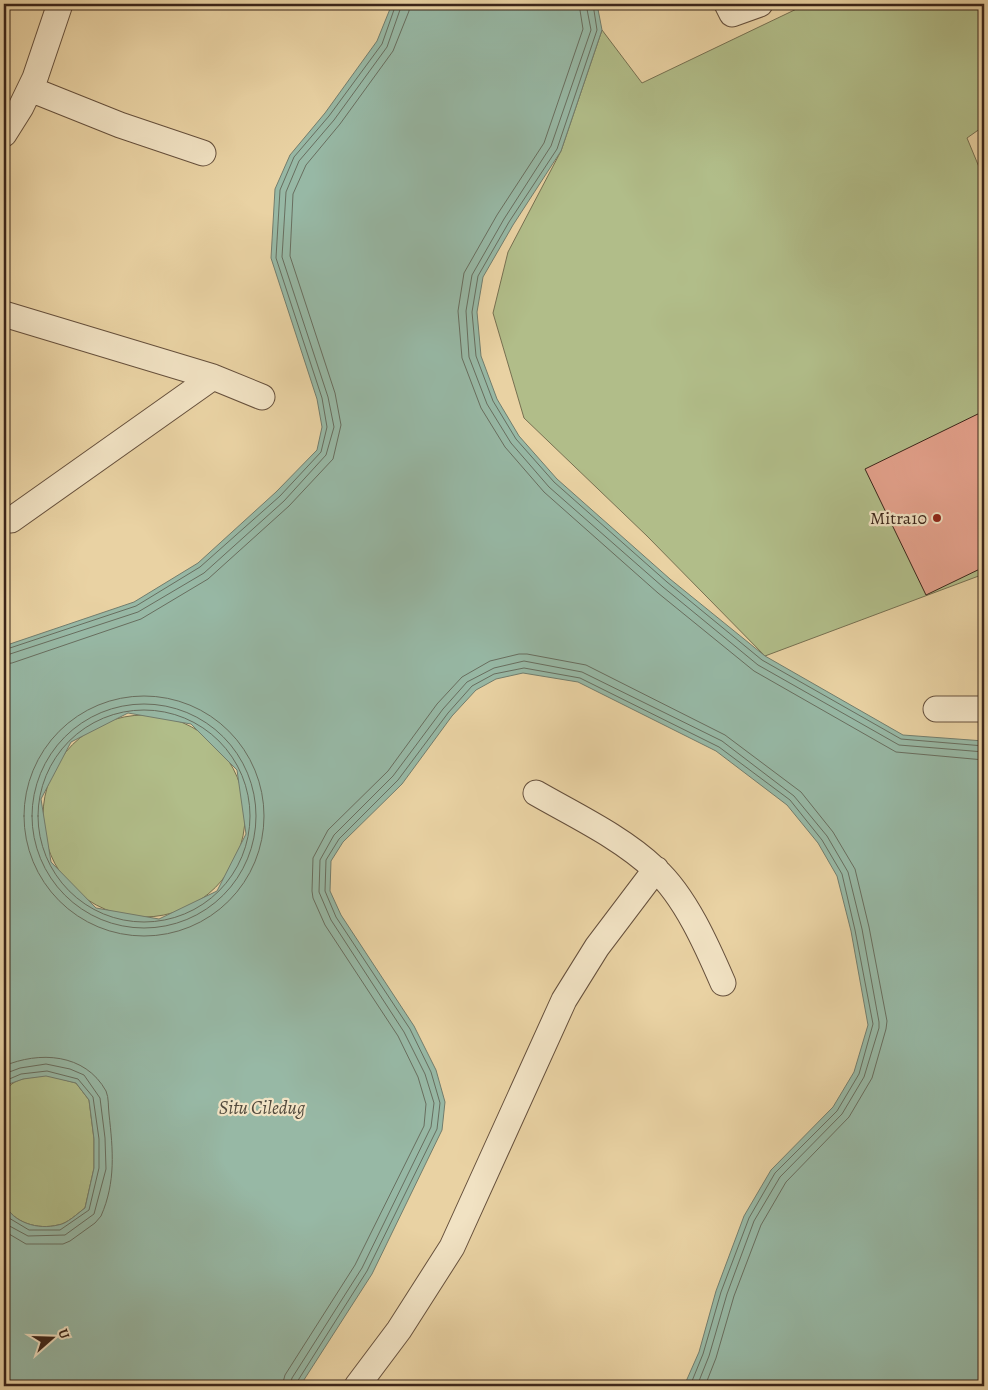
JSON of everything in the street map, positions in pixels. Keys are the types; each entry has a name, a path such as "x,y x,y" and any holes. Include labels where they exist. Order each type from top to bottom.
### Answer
{"street":[{"path":"4,134 21,107 35,78 60,4"},
{"path":"727,4 732,14 760,4"},
{"path":"30,89 120,125 204,153"},
{"path":"4,314 213,376 262,397"},
{"path":"11,520 213,376"},
{"path":"936,709 984,709"},
{"path":"536,793 621,843 656,869 675,893 705,941 724,982"},
{"path":"357,1386 399,1330 452,1247 564,1000 597,947 656,869"}],"green space":[{"path":"807,4 984,4 984,126 967,138 984,179 984,296 980,298 984,308 984,574 765,656 647,536 524,418 493,313 508,252 561,151 602,30 642,83"},
{"path":"144,715 164,717 191,727 208,738 222,752 237,778 243,796 245,816 243,836 233,863 222,880 208,894 182,909 164,915 144,917 124,915 97,905 80,894 66,880 51,854 45,836 43,816 45,796 55,769 66,752 80,738 106,723 124,717"},
{"path":"46,1075 76,1083 89,1100 94,1139 94,1168 85,1208 61,1224 34,1226 13,1216 4,1203 4,1093 17,1081"}],"water":[{"name":"Situ Ciledug","path":"392,4 597,4 602,30 561,151 513,225 483,277 477,312 481,356 497,399 519,436 557,479 670,579 765,656 903,735 984,741 984,1386 684,1386 699,1352 716,1291 744,1216 771,1170 833,1107 854,1072 868,1025 851,931 837,876 818,843 787,805 716,751 578,682 523,673 496,679 476,690 452,716 402,784 343,842 331,861 330,891 341,915 414,1026 436,1070 445,1102 442,1130 372,1274 300,1386 4,1386 4,1203 13,1216 34,1226 50,1226 65,1223 85,1208 94,1168 94,1139 89,1100 76,1083 46,1076 23,1079 9,1084 4,1093 4,646 134,602 198,563 276,492 317,450 322,427 317,399 271,258 275,189 290,155 325,113 377,41","holes":["128,713 191,724 237,770 246,834 217,891 159,919 96,908 51,862 41,799 71,742"]}],"building":[{"name":"Mitra10","path":"984,411 984,567 926,595 865,469"}],"place":[{"name":"Mitra10","path":"937,518"}]}
